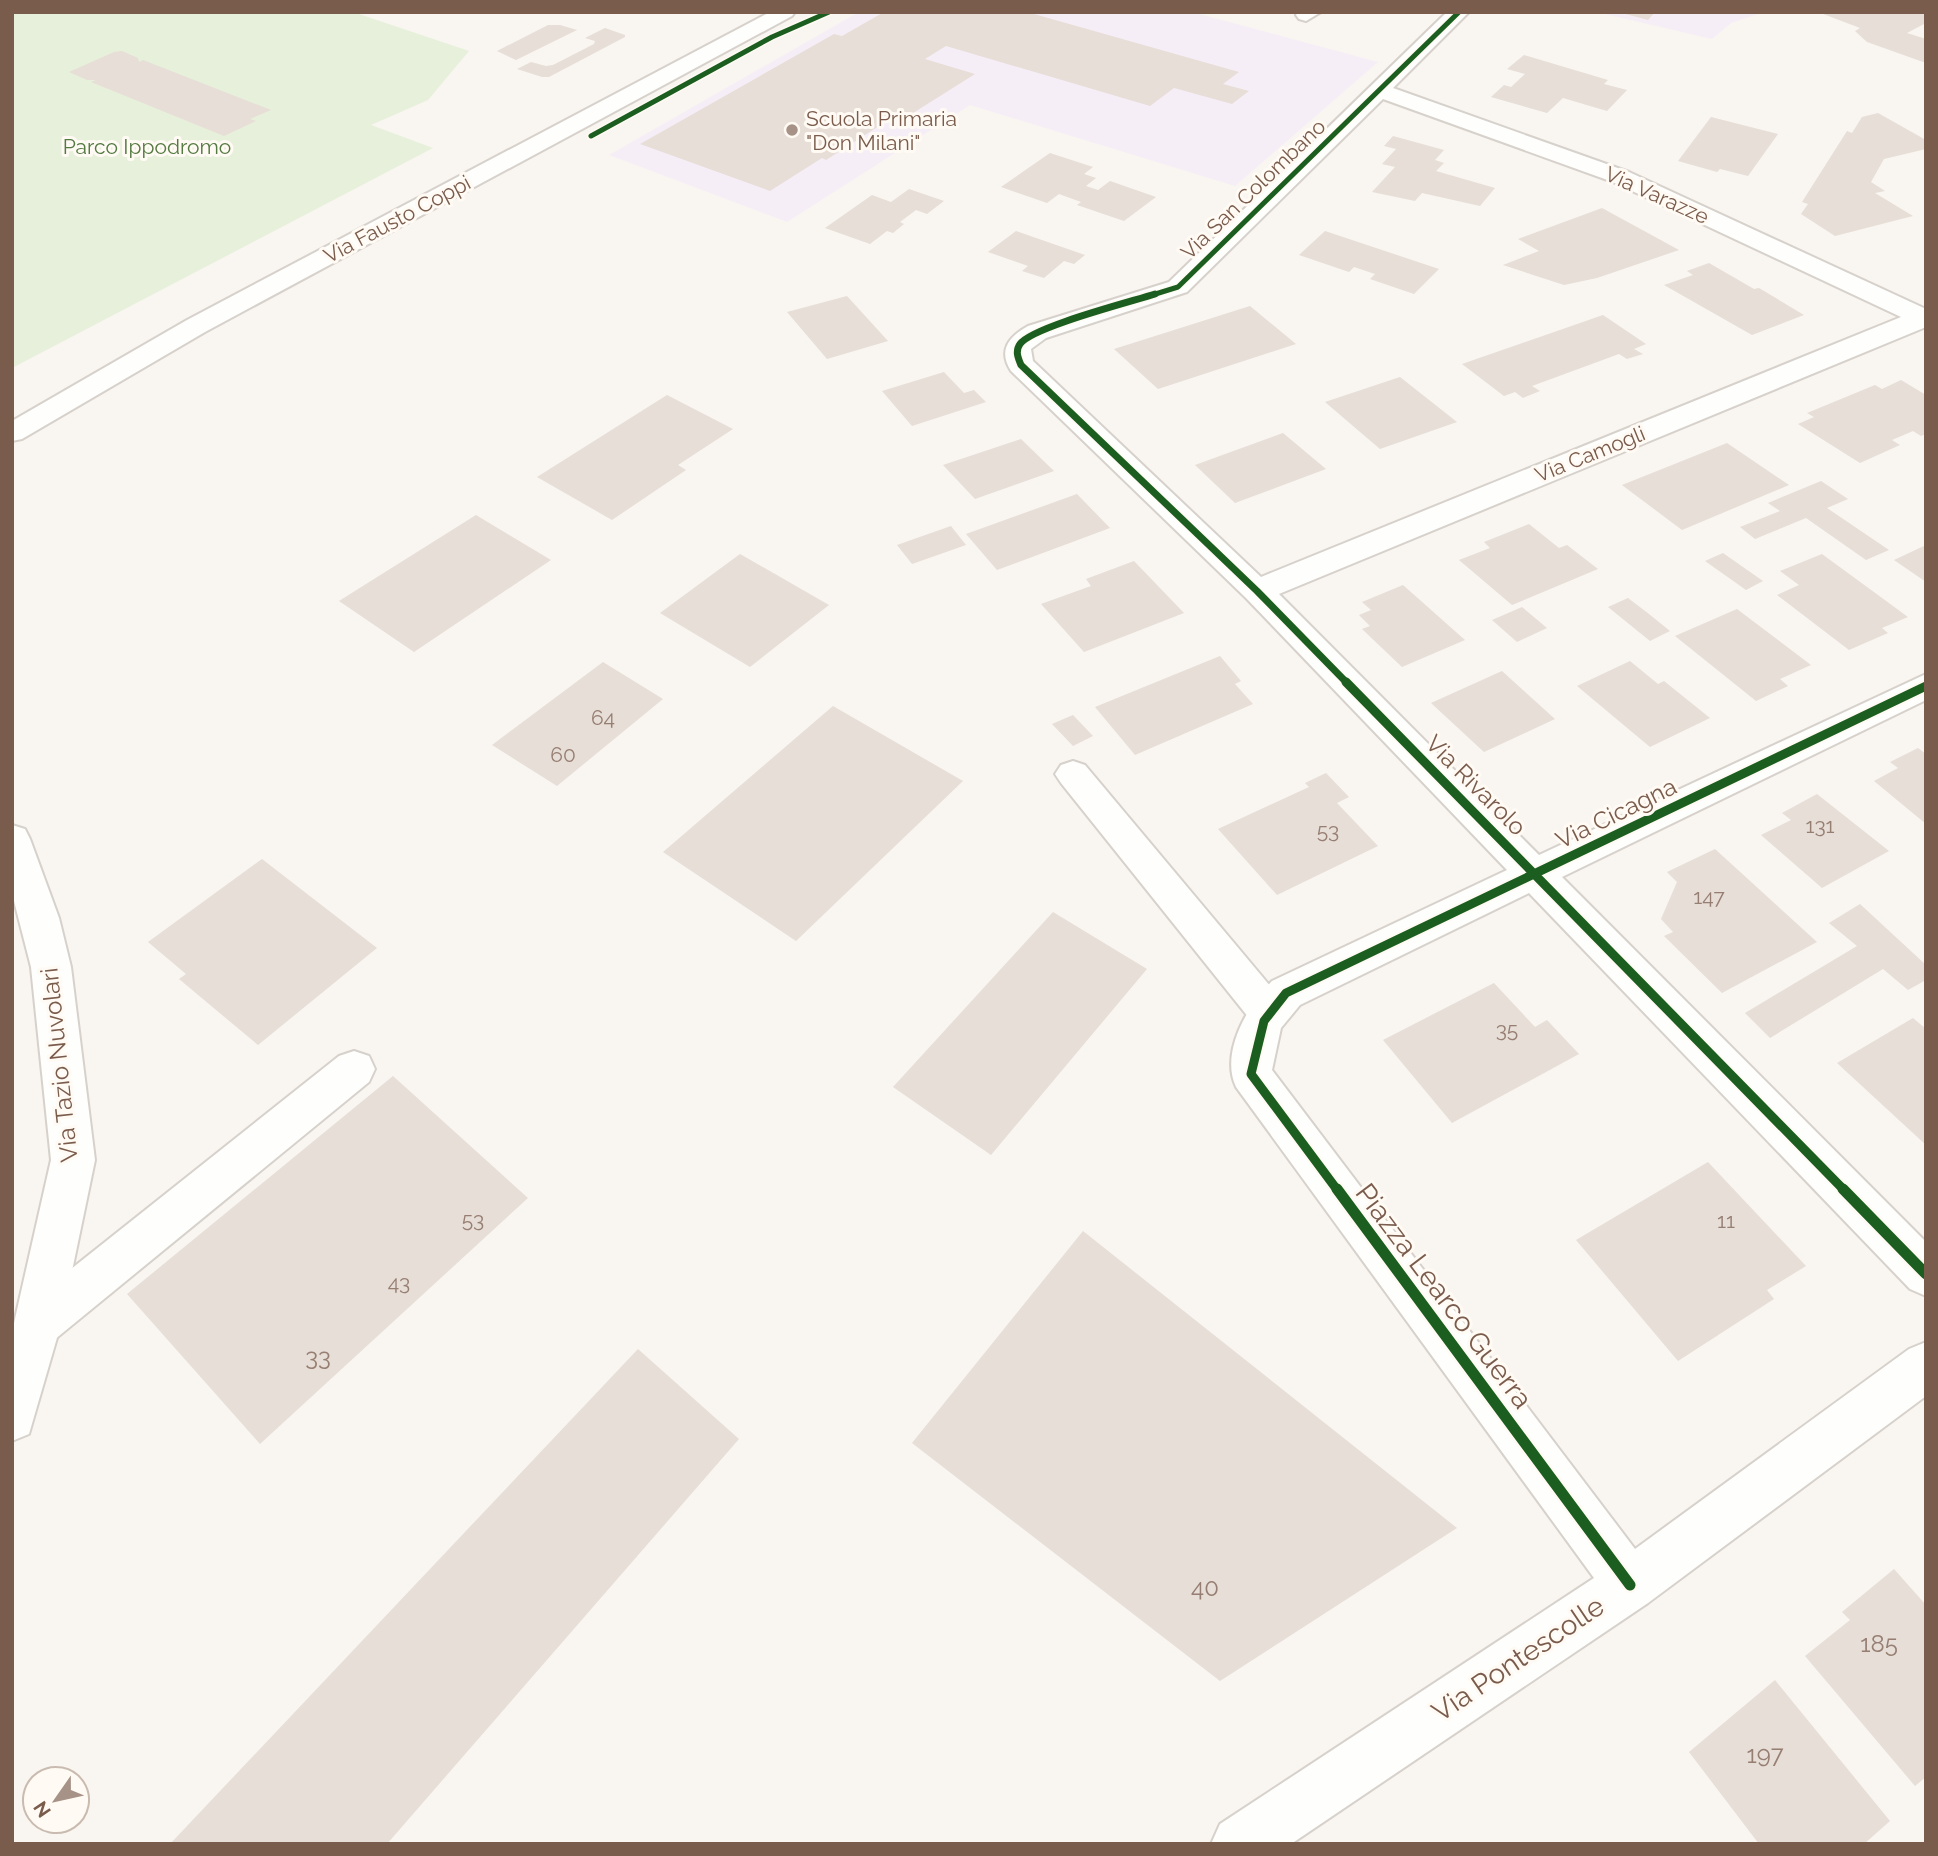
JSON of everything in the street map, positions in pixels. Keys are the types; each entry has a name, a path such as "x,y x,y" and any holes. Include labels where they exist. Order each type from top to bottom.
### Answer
{"street":[{"name":"Via Fausto Coppi","path":"12,433 196,326 785,12"},
{"name":"Via San Colombano","path":"1037,332 1178,287 1459,12"},
{"name":"Via Varazze","path":"1381,91 1621,177 1924,318"},
{"name":"Via Camogli","path":"1257,591 1924,318"},
{"name":"Via Rivarolo","path":"1037,332 1024,339 1017,348 1016,355 1021,365 1257,591 1926,1273"},
{"name":"Via Cicagna","path":"1264,1018 1286,993 1926,686"},
{"path":"1073,774 1264,1018"},
{"name":"Via Tazio Nuvolari","path":"12,839 40,918 51,967 73,1160 38,1324 12,1417"},
{"name":"Piazza Learco Guerra","path":"1264,1018 1251,1074 1630,1585"},
{"path":"38,1324 354,1069"},
{"name":"Via Pontescolle","path":"1240,1844 1630,1585 1926,1366"}],"shaded area":[{"name":"Scuola Primaria \"Don Milani\"","path":"859,12 1192,12 1378,62 1235,186 970,105 787,222 609,155"},
{"path":"1596,12 1764,12 1731,23 1712,39"}],"green space":[{"name":"Parco Ippodromo","path":"12,12 353,12 469,51 428,100 371,125 433,148 12,368"}],"building":[{"path":"884,12 1027,12 1239,72 1223,84 1249,91 1232,104 1174,88 1150,106 946,46 925,59 975,74 902,120 893,117 826,160 822,158 770,191 640,144 834,34 842,36"},
{"path":"1618,12 1655,12 1648,20"},
{"path":"1818,12 1926,12 1926,23 1907,33 1926,39 1926,63 1867,42 1855,31 1860,28"},
{"path":"548,25 577,30 516,60 497,51"},
{"path":"605,28 625,37 549,77 517,69 531,62 553,65 594,44 595,41 585,38"},
{"path":"122,51 138,58 139,62 143,60 271,110 250,119 256,121 224,136 91,82 96,80 87,80 69,72"},
{"path":"1524,55 1608,80 1604,84 1627,90 1607,111 1563,98 1547,113 1491,97 1504,85 1511,87 1525,74 1507,69"},
{"path":"1878,113 1926,140 1926,149 1884,159 1871,182 1885,191 1875,193 1913,216 1835,236 1801,214 1808,204 1802,202 1847,131 1852,133 1862,117"},
{"path":"1711,117 1778,134 1748,176 1720,169 1717,172 1678,161"},
{"path":"1393,136 1444,150 1435,160 1444,163 1436,171 1495,188 1480,206 1422,193 1415,201 1372,192 1395,167 1382,164 1396,149 1384,146"},
{"path":"1050,153 1093,167 1084,174 1096,178 1086,186 1098,190 1110,181 1156,197 1124,221 1077,205 1081,202 1059,194 1047,203 1001,187"},
{"path":"909,189 944,201 927,214 916,210 900,222 904,224 893,233 887,231 870,244 825,228 872,195 891,202"},
{"path":"1602,208 1679,250 1597,278 1564,285 1503,265 1539,251 1518,239"},
{"path":"1016,231 1085,255 1074,264 1064,261 1044,278 1022,271 1028,266 988,252"},
{"path":"1325,231 1439,269 1414,294 1370,279 1375,274 1354,267 1349,272 1299,255"},
{"path":"1709,263 1804,315 1752,335 1664,285 1693,275 1687,271"},
{"path":"847,296 888,341 827,359 787,312"},
{"path":"1250,306 1296,344 1158,389 1114,349"},
{"path":"1603,315 1646,344 1634,349 1643,354 1627,359 1619,354 1532,386 1540,391 1523,398 1515,392 1504,396 1462,364"},
{"path":"944,372 964,393 974,390 986,402 912,426 882,391"},
{"path":"1400,377 1457,422 1380,449 1325,402"},
{"path":"1901,380 1926,395 1926,434 1921,436 1913,431 1892,440 1900,445 1860,463 1798,424 1814,417 1807,413 1875,385 1882,389"},
{"path":"667,395 733,429 678,465 686,470 612,520 537,477"},
{"path":"1283,433 1326,469 1235,503 1195,465"},
{"path":"1021,439 1054,471 975,499 943,465"},
{"path":"1727,443 1789,485 1682,530 1622,485"},
{"path":"1821,481 1848,499 1827,508 1889,550 1866,560 1806,518 1755,539 1740,527 1780,511 1768,503"},
{"path":"1077,494 1110,528 997,570 966,534"},
{"path":"476,515 551,560 414,652 339,601"},
{"path":"1529,524 1559,548 1567,545 1598,569 1512,605 1459,560 1490,548 1484,542"},
{"path":"951,526 966,545 912,564 897,545"},
{"path":"1926,545 1926,582 1894,560"},
{"path":"1723,553 1763,581 1746,590 1705,561"},
{"path":"740,554 829,605 750,667 660,613"},
{"path":"1822,554 1908,617 1882,628 1888,633 1849,650 1777,595 1799,585 1780,571"},
{"path":"1134,561 1184,613 1084,652 1041,604 1091,586 1086,579"},
{"path":"1403,585 1465,640 1402,667 1362,629 1370,626 1359,615 1371,610 1362,602"},
{"path":"1628,598 1670,631 1650,641 1608,607"},
{"path":"1522,607 1547,628 1517,642 1492,620"},
{"path":"1737,609 1811,665 1780,679 1788,686 1756,701 1675,636"},
{"path":"1220,656 1241,681 1235,684 1253,704 1135,755 1095,707"},
{"path":"1630,661 1658,684 1664,681 1710,718 1650,747 1577,686"},
{"path":"603,662 663,699 557,786 492,745"},
{"path":"1502,671 1555,719 1484,752 1431,703"},
{"path":"833,706 963,781 796,941 663,852"},
{"path":"1073,715 1093,736 1073,746 1052,724"},
{"path":"1918,748 1926,754 1926,824 1874,781 1898,768 1890,762"},
{"path":"1326,773 1349,797 1337,803 1378,846 1277,895 1218,829 1309,787 1305,783"},
{"path":"1817,794 1889,851 1822,888 1761,835 1791,820 1782,813"},
{"path":"1715,849 1817,942 1722,993 1664,936 1673,932 1661,919 1677,882 1667,872"},
{"path":"262,859 377,948 258,1045 179,979 186,974 148,942"},
{"path":"1860,904 1926,965 1926,980 1908,990 1883,969 1770,1038 1745,1013 1857,946 1829,923"},
{"path":"1053,912 1147,969 991,1155 893,1087"},
{"path":"1494,983 1535,1027 1547,1020 1579,1054 1452,1123 1383,1040"},
{"path":"1913,1018 1926,1029 1926,1145 1837,1063"},
{"path":"393,1076 528,1198 260,1444 127,1294"},
{"path":"1708,1162 1806,1266 1767,1290 1774,1299 1678,1361 1576,1240"},
{"path":"1083,1231 1457,1528 1220,1681 912,1443"},
{"path":"638,1349 739,1439 387,1844 170,1844"},
{"path":"1894,1569 1926,1605 1926,1777 1915,1786 1805,1656 1850,1620 1842,1612"},
{"path":"1775,1680 1890,1821 1864,1844 1759,1844 1689,1752"}],"cycle path":[{"path":"591,136 772,37 829,12"},
{"path":"1459,12 1178,287 1037,332 1019,345 1018,359 1021,365 1257,591 1926,1274"},
{"path":"1630,1585 1251,1074 1257,1039 1269,1012 1286,993 1926,686"}],"place":[{"name":"Scuola Primaria \"Don Milani\"","path":"792,130"}]}
